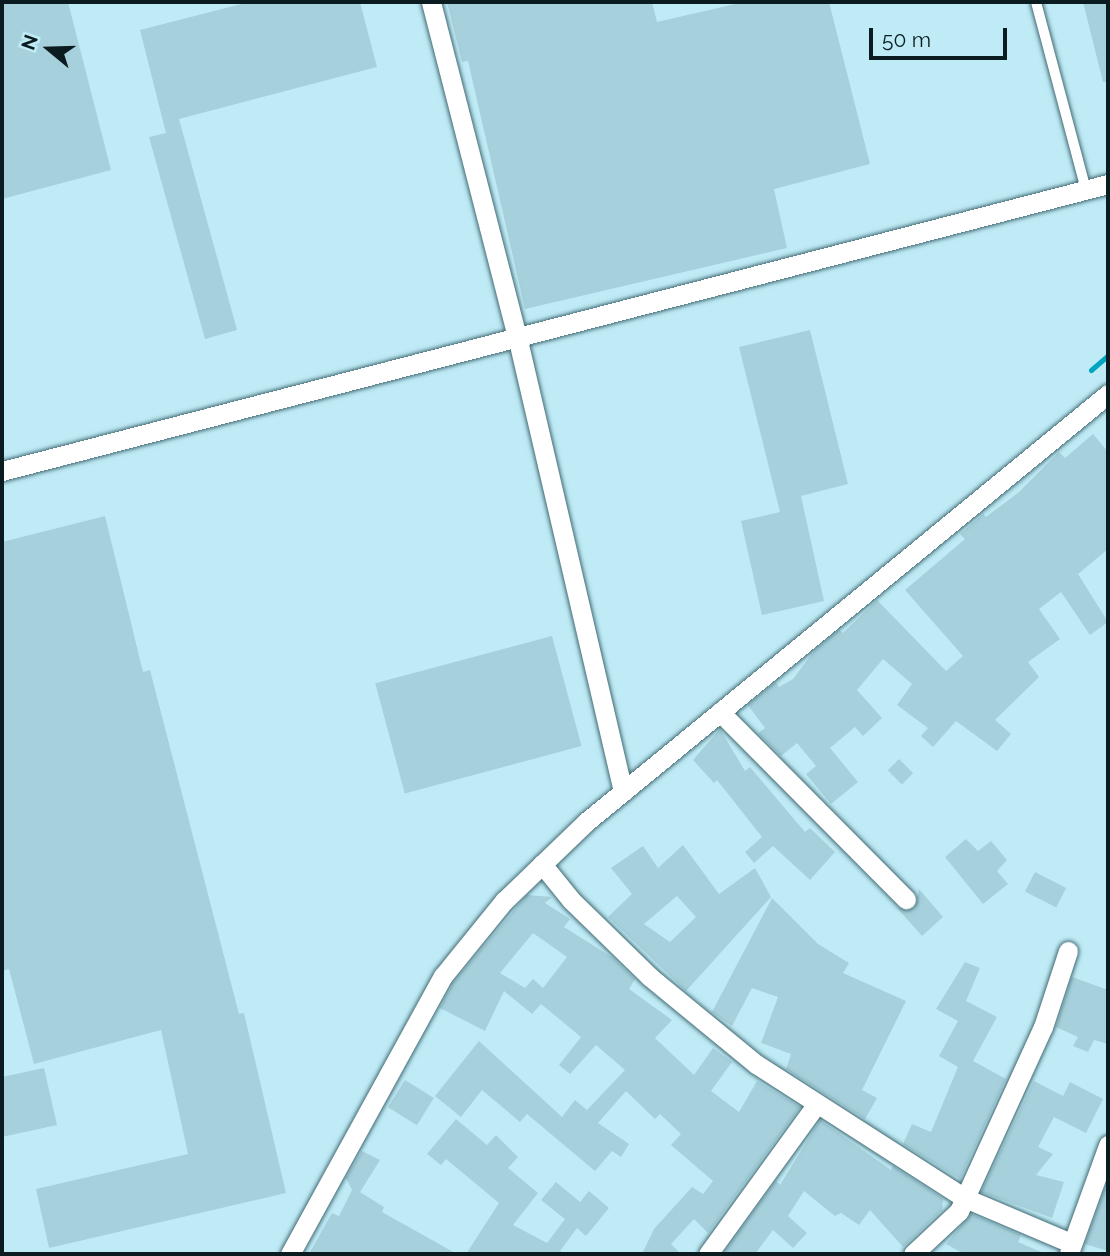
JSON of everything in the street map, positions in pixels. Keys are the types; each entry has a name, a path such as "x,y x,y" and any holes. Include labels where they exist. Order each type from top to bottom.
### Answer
{"street":[{"path":"431,2 517,336 623,791"},
{"path":"2,471 1108,184"},
{"path":"290,1254 443,976 503,901 623,791 1108,394"},
{"path":"720,712 906,899"},
{"path":"542,864 570,900 689,1012 816,1105 965,1198 1070,1249 1108,1145"},
{"path":"913,1254 951,1221 965,1198 1043,1027 1068,951"},
{"path":"708,1254 816,1105"}],"lane":[{"path":"1036,2 1086,190"}],"building":[{"path":"2,2 68,2 111,170 2,199"},
{"path":"249,2 360,2 377,67 179,119 237,330 205,339 149,137 166,133 140,30"},
{"path":"447,2 652,2 657,22 744,2 829,2 870,164 774,189 787,248 525,309 468,61 462,62"},
{"path":"1083,2 1108,2 1108,82 1103,82"},
{"path":"810,330 848,484 801,496 824,601 762,615 741,521 780,512 739,347"},
{"path":"1093,434 1108,452 1108,549 1078,574 1108,622 1090,635 1061,592 1039,609 1060,639 1028,662 1039,677 995,720 1011,734 997,751 956,721 933,747 921,736 928,728 897,705 912,684 883,659 857,690 882,718 863,736 855,727 830,748 858,782 831,804 806,774 816,766 797,743 781,756 758,733 765,728 748,705 776,682 779,687 793,679 814,651 839,630 843,633 877,600 946,671 963,656 905,590 965,539 960,534 983,514 986,517 1019,492 1059,452 1065,458"},
{"path":"105,516 143,672 150,670 239,1014 244,1013 286,1193 49,1248 36,1189 188,1154 161,1030 34,1064 9,969 2,971 2,542"},
{"path":"552,636 582,746 405,793 375,683"},
{"path":"720,729 745,771 750,767 805,832 810,828 835,852 810,880 773,846 754,863 745,852 762,837 717,780 714,783 693,760"},
{"path":"899,759 913,773 902,784 888,770"},
{"path":"966,839 978,851 991,841 1007,860 997,871 1008,884 983,904 945,857"},
{"path":"683,845 719,894 755,868 771,897 686,991 608,917 632,894 611,868 643,846 658,868","holes":["677,896 696,917 670,942 644,924"]},
{"path":"1035,872 1066,888 1056,907 1025,892"},
{"path":"919,889 943,917 922,936 897,908 914,908"},
{"path":"527,895 552,897 545,903 570,919 564,927 613,958 635,979 629,989 672,1020 655,1038 694,1075 713,1048 732,1062 711,1091 739,1112 757,1081 800,1107 708,1233 694,1219 671,1244 681,1254 642,1254 654,1229 692,1187 703,1194 713,1181 671,1145 681,1134 660,1114 655,1119 626,1091 598,1123 629,1144 621,1157 612,1151 595,1171 527,1114 520,1122 482,1090 461,1117 435,1096 479,1041 562,1117 575,1100 587,1110 625,1070 596,1045 570,1074 559,1065 581,1037 541,1004 532,1014 504,991 485,1031 440,1008 453,983","holes":["533,933 567,957 543,988 533,979 525,988 500,973"]},
{"path":"772,898 818,944 849,963 843,973 906,1001 862,1090 877,1098 865,1119 786,1069 791,1054 761,1043 778,997 752,988 732,1026 712,1012"},
{"path":"965,962 980,968 966,1001 997,1017 973,1061 1006,1079 960,1179 903,1144 912,1124 931,1132 958,1067 939,1056 958,1021 936,1009"},
{"path":"1072,977 1108,990 1108,1044 1094,1040 1088,1052 1073,1046 1078,1037 1056,1027"},
{"path":"44,1068 57,1125 2,1137 2,1077"},
{"path":"405,1080 434,1098 417,1125 388,1107"},
{"path":"1034,1081 1063,1096 1070,1082 1103,1099 1086,1133 1054,1117 1038,1147 1053,1154 1036,1175 1064,1182 1052,1218 981,1192"},
{"path":"456,1119 487,1145 496,1135 518,1157 508,1168 538,1193 513,1225 547,1243 565,1219 541,1200 556,1182 580,1202 589,1191 609,1208 586,1236 577,1228 560,1251 567,1254 466,1254 499,1203 446,1159 441,1165 427,1154"},
{"path":"820,1120 891,1170 893,1166 943,1199 942,1210 903,1247 870,1210 859,1225 841,1213 835,1216 804,1191 788,1216 807,1233 793,1248 773,1230 755,1254 723,1254 776,1181 780,1185"},
{"path":"362,1151 380,1160 360,1192 384,1207 382,1212 457,1254 309,1254 332,1213 339,1216 352,1190 346,1178"},
{"path":"1108,1180 1108,1251 1085,1244"},
{"path":"971,1214 1021,1235 1018,1242 1046,1254 964,1254 946,1244"}],"waterway":[{"path":"1091,370 1108,355"}]}
